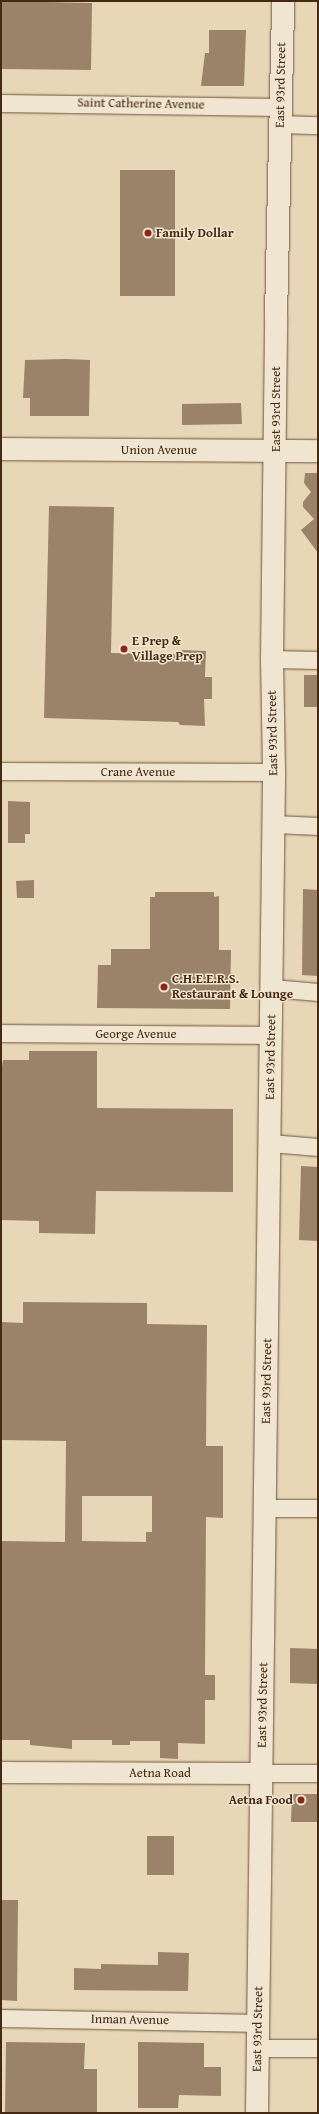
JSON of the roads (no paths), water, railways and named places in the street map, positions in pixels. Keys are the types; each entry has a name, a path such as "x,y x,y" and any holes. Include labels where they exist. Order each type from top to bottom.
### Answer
{"main road":[{"name":"East 93rd Street","path":"257,2113 274,824 272,659 283,1"},
{"name":"Union Avenue","path":"1,449 318,451"}],"street":[{"name":"Saint Catherine Avenue","path":"1,102 280,116 318,125"},
{"path":"272,659 318,660"},
{"name":"Crane Avenue","path":"1,771 274,772"},
{"path":"274,824 318,826"},
{"path":"272,988 318,992"},
{"name":"George Avenue","path":"1,1033 271,1035"},
{"path":"270,1143 318,1147"},
{"path":"265,1508 318,1508"},
{"name":"Aetna Road","path":"1,1772 318,1773"},
{"name":"Inman Avenue","path":"1,2018 258,2023"},
{"path":"258,2048 318,2048"}],"place":[{"name":"Family Dollar","path":"148,233"},
{"name":"E Prep & Village Prep","path":"124,649"},
{"name":"C.H.E.E.R.S. Restaurant & Lounge","path":"164,987"},
{"name":"Aetna Food","path":"301,1800"}]}
